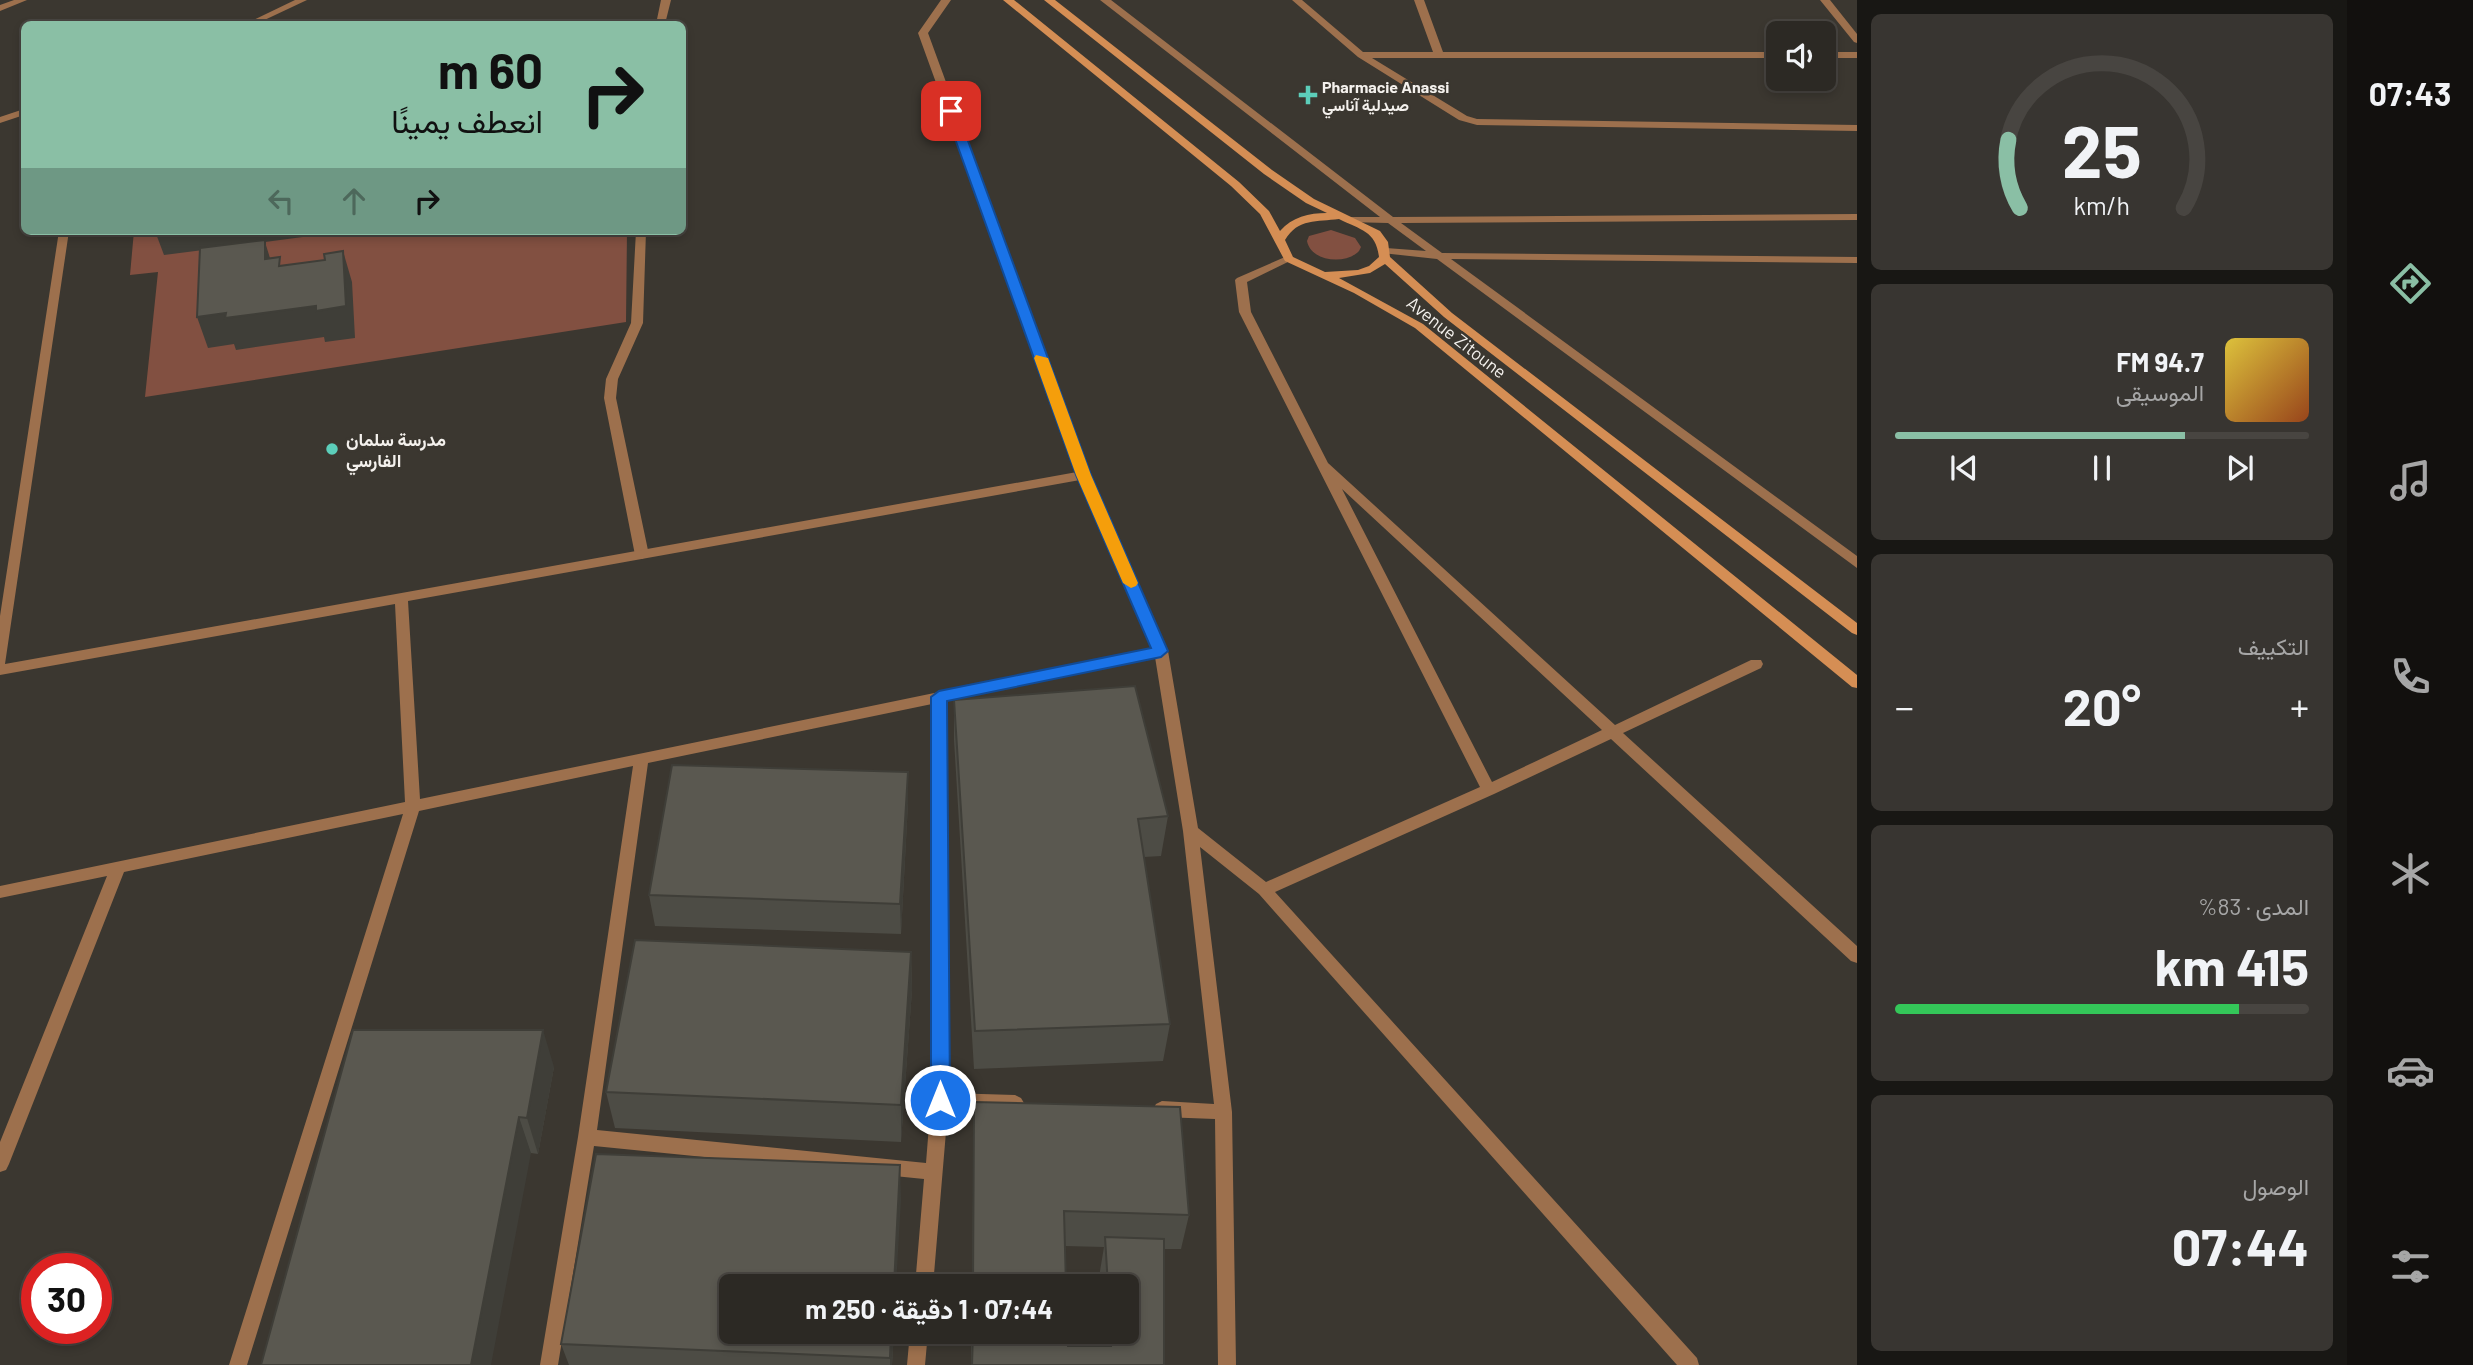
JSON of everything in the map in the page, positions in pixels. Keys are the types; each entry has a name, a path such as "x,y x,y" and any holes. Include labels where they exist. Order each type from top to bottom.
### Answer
{"main road":[{"path":"1008,0 1235,184 1265,213 1280,239"},
{"name":"Avenue Zitoune","path":"1049,0 1268,172 1310,201 1376,233 1383,242 1385,255 1448,315 1857,630"},
{"path":"1289,258 1280,245 1284,229 1310,217 1348,219"},
{"path":"1316,272 1358,274 1370,271 1385,255"},
{"name":"Avenue Zitoune","path":"1289,258 1388,307 1419,326 1857,683"}],"street":[{"path":"0,8 22,0"},
{"path":"256,21 302,0"},
{"path":"661,21 666,0"},
{"path":"946,0 923,33 1084,475 1161,651 1191,831 1223,1112 1227,1365"},
{"path":"1105,0 1392,221 1857,563"},
{"path":"1297,0 1362,55 1463,118 1486,123 1857,128"},
{"path":"1419,0 1439,55"},
{"path":"1825,0 1857,40"},
{"path":"1362,55 1766,55"},
{"path":"1836,55 1857,55"},
{"path":"0,120 21,113"},
{"path":"1348,219 1392,221 1857,217"},
{"path":"0,661 63,235"},
{"path":"641,235 636,323 612,379 610,398 642,555"},
{"path":"1385,255 1857,260"},
{"path":"1289,258 1241,280 1240,296 1245,313 1489,790"},
{"path":"1323,465 1857,956"},
{"path":"0,670 1084,475"},
{"path":"238,1365 413,806 401,599"},
{"path":"0,892 1161,651"},
{"path":"1264,890 1489,790 1756,664"},
{"path":"924,1274 940,1100 939,697"},
{"path":"549,1365 587,1137 641,759"},
{"path":"1191,831 1264,890 1690,1365"},
{"path":"0,1164 118,868"},
{"path":"940,1100 1035,1104"},
{"path":"1142,1108 1223,1112"},
{"path":"587,1137 935,1172"},
{"path":"915,1365 918,1344"}],"shaded area":[{"path":"1331,230 1355,238 1361,247 1359,251 1338,260 1315,253 1307,241 1309,236"},
{"path":"134,235 627,235 626,322 145,397 158,272 130,275"}],"building":[{"path":"265,240 265,259 280,257 279,266 325,260 324,254 343,251 346,306 316,311 316,306 225,318 226,313 197,317 200,248"},
{"path":"1135,686 1168,816 1138,819 1170,1024 975,1031 954,700"},
{"path":"672,765 908,772 900,904 649,895"},
{"path":"635,940 911,952 901,1105 606,1092"},
{"path":"353,1030 543,1030 527,1118 519,1117 471,1365 261,1365"},
{"path":"974,1102 1180,1107 1189,1215 1064,1211 1066,1274 973,1274"},
{"path":"596,1154 900,1165 895,1274 719,1274 719,1344 891,1344 890,1358 561,1344"},
{"path":"1105,1237 1164,1239 1164,1365 972,1365 973,1344 1139,1344 1139,1274 1107,1274"}],"slow traffic":[{"path":"1041,358 1084,475 1131,583"}],"place":[{"name":"Pharmacie Anassi صيدلية آناسي","path":"1308,95"},
{"name":"مدرسة سلمان الفارسي","path":"332,449"}],"route":[{"path":"940,1100 939,697 1161,651 1084,475 951,111"}]}
